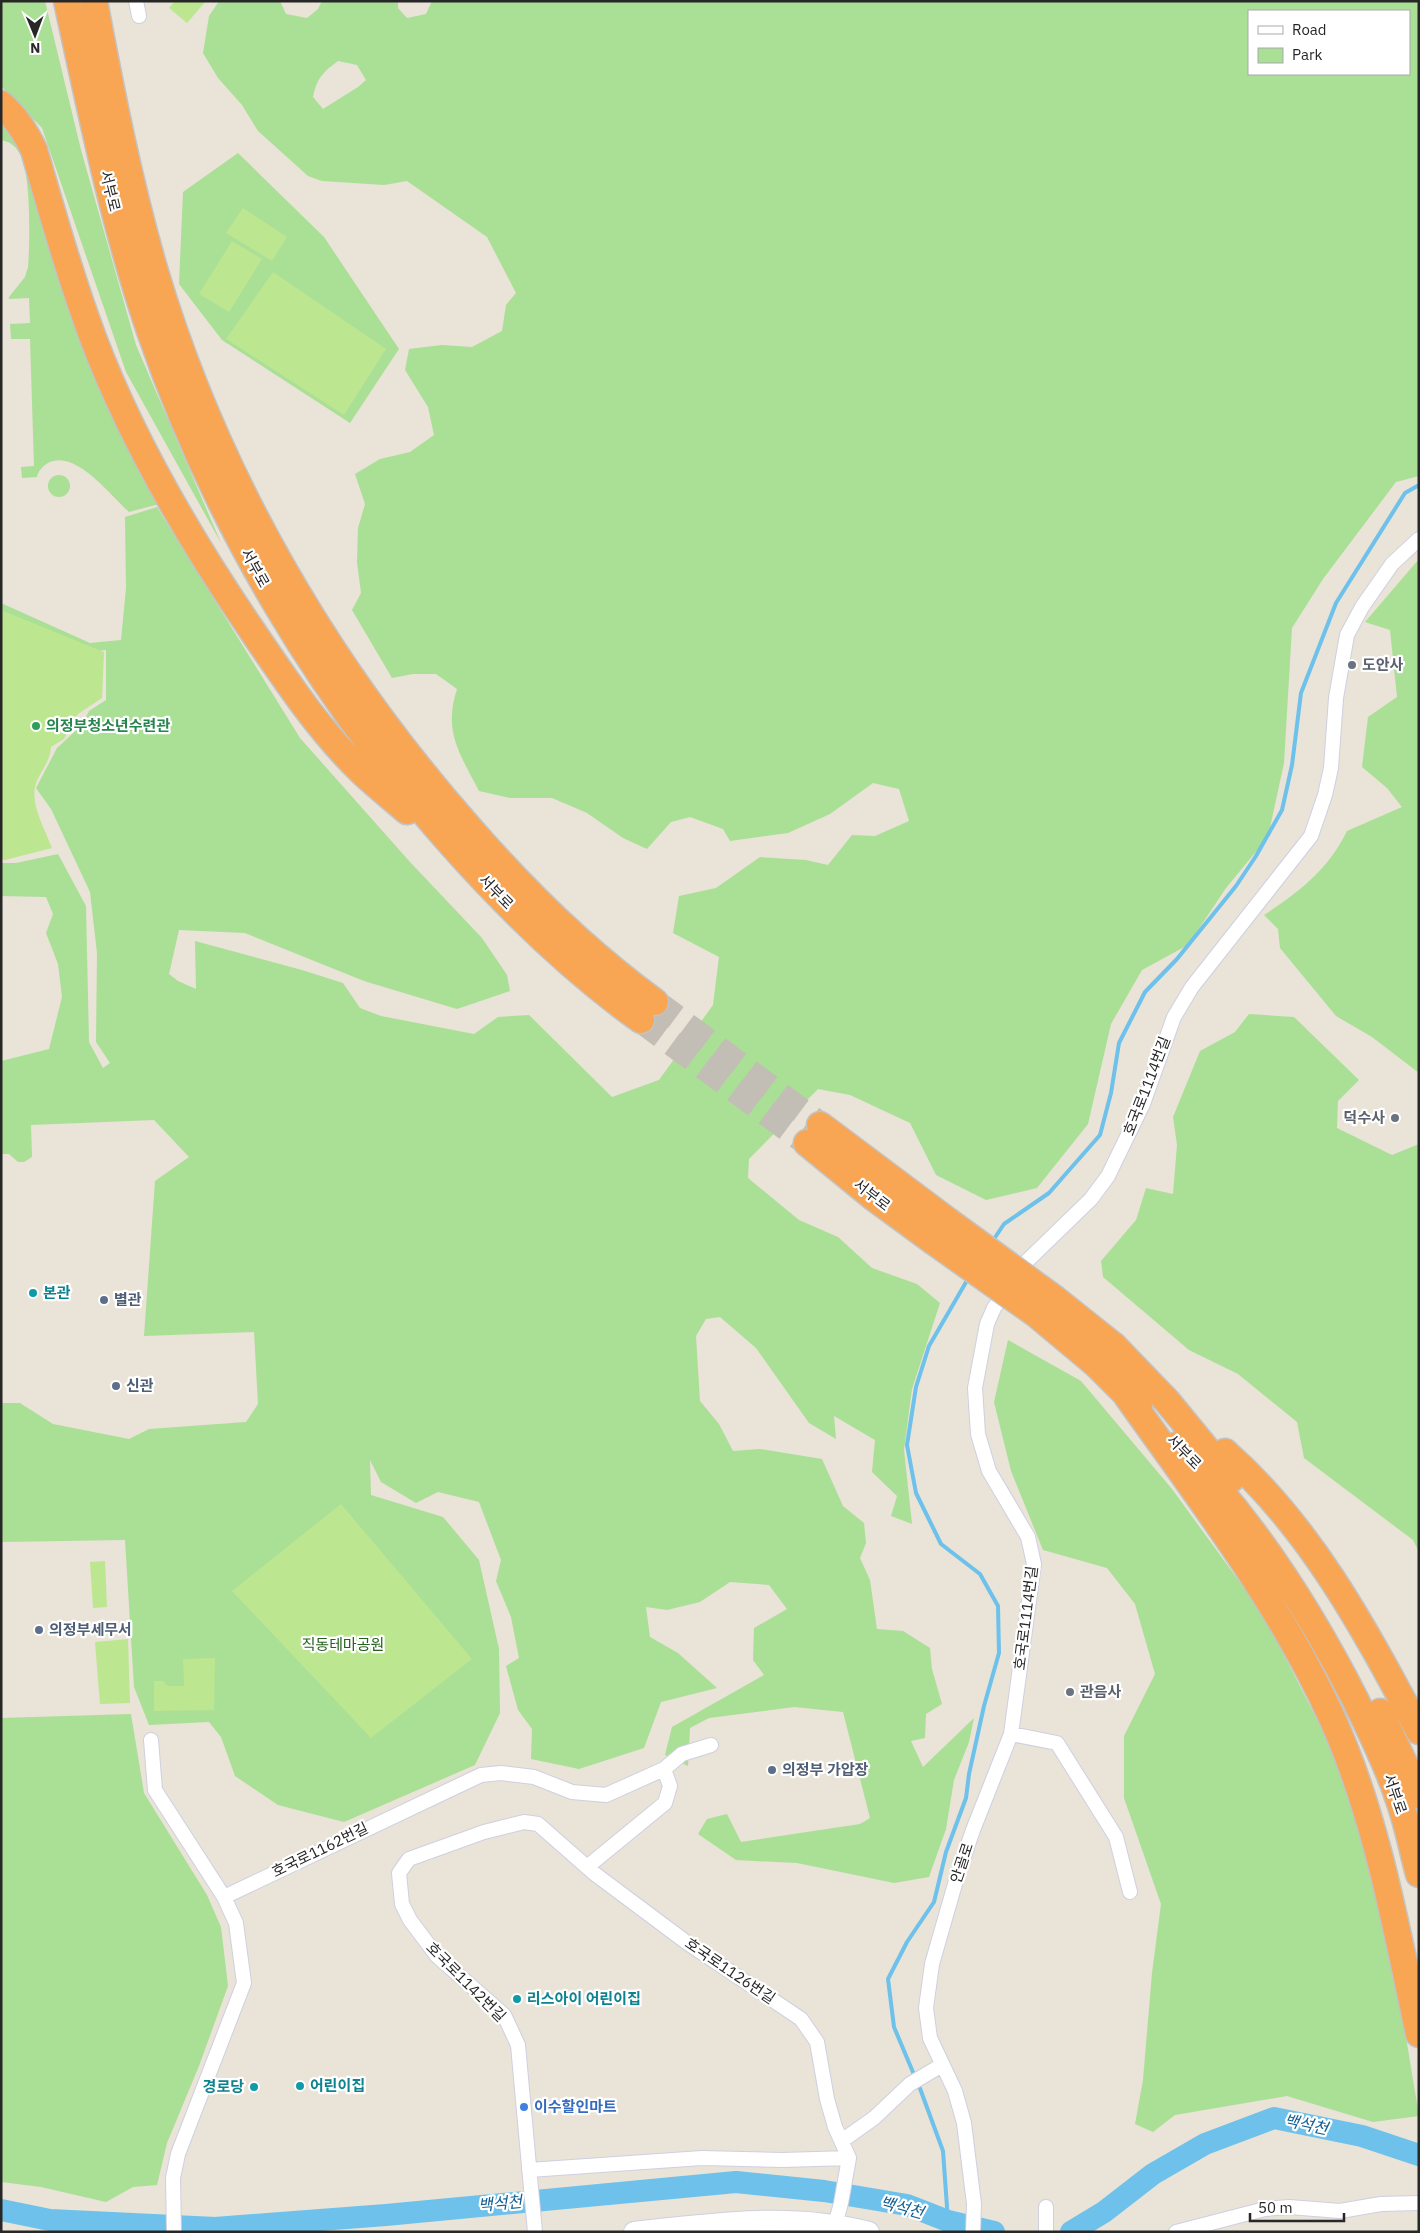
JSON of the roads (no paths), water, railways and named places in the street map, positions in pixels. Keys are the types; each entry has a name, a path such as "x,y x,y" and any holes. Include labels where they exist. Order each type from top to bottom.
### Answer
{"highway":[{"name":"서부로","path":"67,1 103,161 133,278 166,376 198,456 262,580 356,728 418,806 469,864 548,945 616,1002 648,1011 506,870 434,789 335,656 282,567 245,498 188,366 170,318 155,272 126,161 94,1"},
{"path":"1,104 13,114 26,133 34,150 93,338 123,408 204,557 273,662 335,742 362,772 469,864"},
{"name":"서부로","path":"813,1134 873,1197 940,1231 1036,1314 1105,1355 1166,1401 1259,1514 1317,1602 1378,1708 1419,1795"},
{"name":"서부로","path":"1105,1355 1127,1396 1216,1485 1248,1525 1296,1593 1344,1677 1372,1733 1398,1797 1419,1874"},
{"path":"1127,1396 1277,1614 1331,1717 1350,1762 1385,1876 1419,2034"},
{"path":"1166,1401 1228,1455 1272,1500 1311,1547 1343,1594 1419,1731"}],"street":[{"path":"136,1 139,16"},
{"name":"호국로1114번길","path":"1011,1734 1034,1564 1028,1537 989,1471 978,1434 975,1388 987,1324 994,1308 1026,1262 1090,1199 1108,1176 1143,1104 1174,1017 1192,987 1311,836 1326,796 1331,768 1336,698 1347,635 1362,607 1392,564 1419,539"},
{"path":"1011,1734 1057,1743 1116,1837 1130,1892"},
{"name":"안골로","path":"973,2232 974,2204 964,2124 954,2091 930,2038 926,2008 932,1964 973,1830 1011,1734"},
{"path":"151,1740 155,1790 224,1896 236,1923 244,1983 178,2154 173,2198 174,2232"},
{"name":"호국로1162번길","path":"224,1896 481,1775 501,1772 534,1777 572,1792 606,1795 664,1769 682,1754 711,1745"},
{"path":"587,1867 665,1803 670,1786 664,1769"},
{"name":"호국로1142번길","path":"534,2230 518,2045 504,2015 437,1956 410,1920 402,1904 399,1873 408,1858 524,1822 538,1824"},
{"name":"호국로1126번길","path":"538,1824 587,1867 686,1942 801,2019 817,2042 835,2126 843,2140 849,2162"},
{"path":"843,2140 874,2118 910,2084 942,2065"},
{"path":"529,2170 702,2158 849,2162 835,2225"},
{"path":"1176,2232 1265,2210 1289,2207 1340,2211 1381,2204 1419,2203"},
{"path":"1046,2207 1046,2232"},
{"path":"634,2232 770,2220 800,2220 869,2232"}],"waterway":[{"path":"992,1242 1004,1224 1049,1193 1100,1135 1111,1093 1119,1043 1145,992 1177,959 1236,886 1256,856 1282,810 1292,765 1301,693 1336,603 1405,493 1419,485"},
{"path":"915,2077 894,2027 888,1979 907,1942 934,1902 946,1852 966,1798 969,1774 984,1706 999,1653 998,1606 980,1574 941,1544 916,1493 907,1445 916,1387 929,1346 969,1277"},
{"path":"918,2083 943,2151 948,2221"},
{"name":"백석천","path":"1071,2232 1104,2212 1153,2174 1205,2144 1274,2118 1362,2136 1419,2155"},
{"name":"백석천","path":"1,2210 50,2220 215,2228 386,2215 736,2182 824,2191 907,2205 948,2221 994,2232"}],"tunnel":[{"path":"655,1002 820,1125"},
{"path":"641,1020 807,1143"}],"place":[{"name":"도안사","path":"1352,665"},
{"name":"의정부청소년수련관","path":"36,726"},
{"name":"덕수사","path":"1395,1118"},
{"name":"본관","path":"33,1293"},
{"name":"별관","path":"104,1300"},
{"name":"신관","path":"116,1386"},
{"name":"의정부세무서","path":"39,1630"},
{"name":"관음사","path":"1070,1692"},
{"name":"의정부 가압장","path":"772,1770"},
{"name":"리스아이 어린이집","path":"517,1999"},
{"name":"어린이집","path":"300,2086"},
{"name":"경로당","path":"254,2087"},
{"name":"이수할인마트","path":"524,2107"}],"park label":[{"name":"직동테마공원","path":"343,1645"}]}
